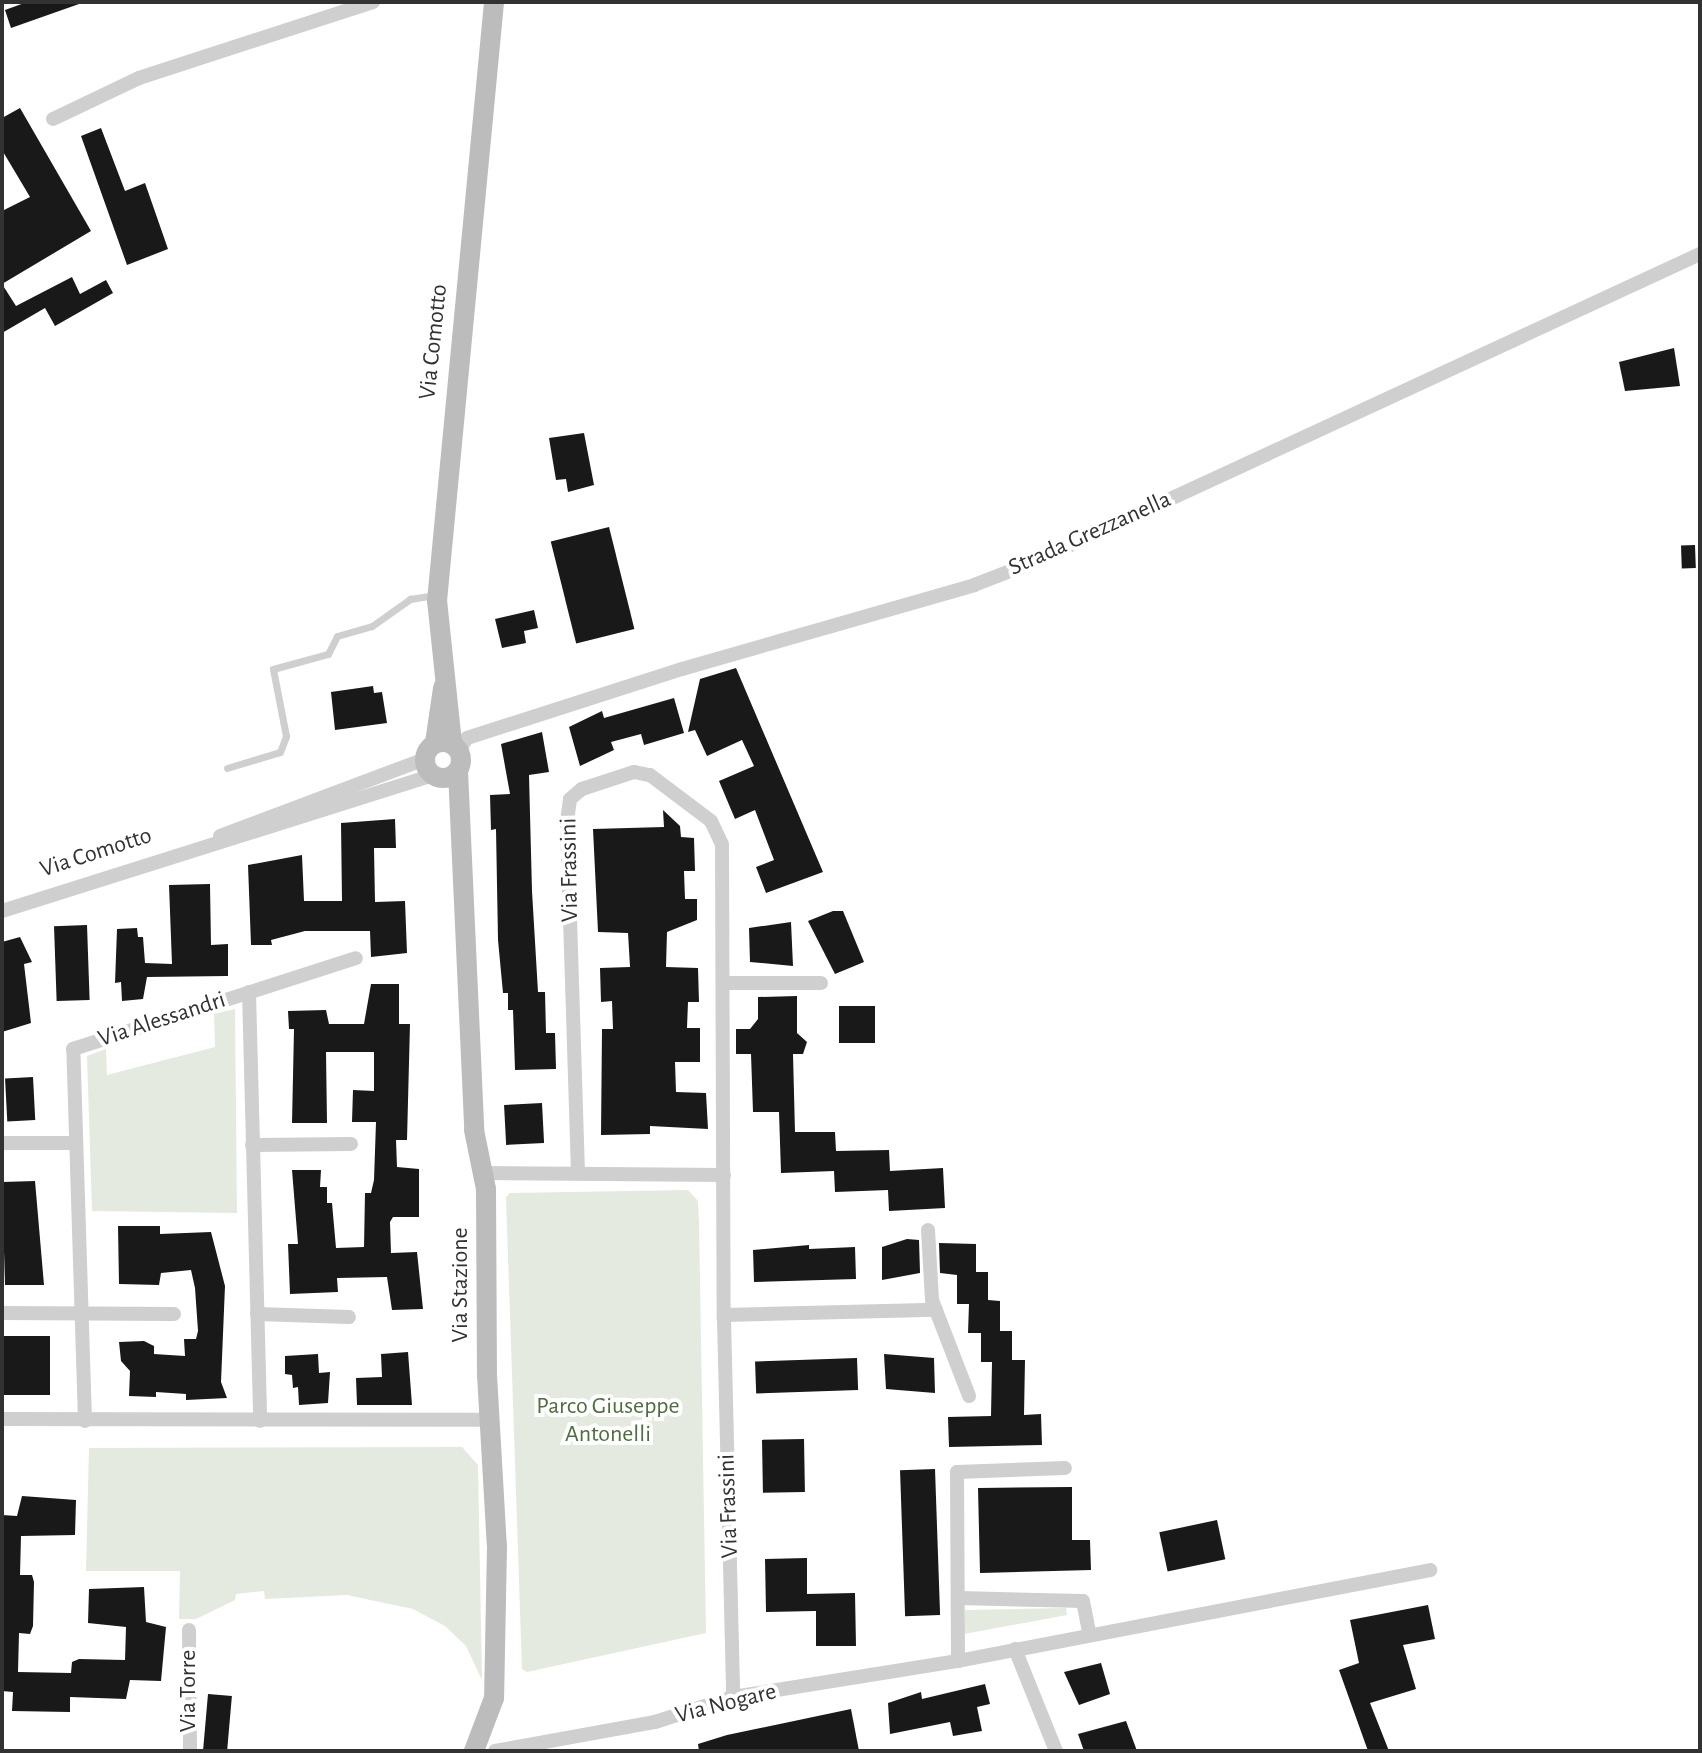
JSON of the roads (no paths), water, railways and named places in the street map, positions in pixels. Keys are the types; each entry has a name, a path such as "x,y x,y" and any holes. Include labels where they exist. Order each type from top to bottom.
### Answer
{"street":[{"path":"53,119 139,78 373,2"},
{"name":"Via Comotto","path":"2,911 206,844 238,825 444,760 437,595 494,2"},
{"name":"Strada Grezzanella","path":"444,760 467,738 682,669 974,585 1034,562 1700,254"},
{"name":"Via Stazione","path":"444,760 458,819 474,1130 485,1173 489,1420 497,1546 495,1680 482,1751"},
{"name":"Via Frassini","path":"578,1173 567,821 570,799 582,789 634,772 650,775 711,821 722,845 725,983 724,1315 733,1697"},
{"name":"Via Alessandri","path":"85,1421 73,1049 356,958"},
{"path":"725,983 821,983"},
{"name":"Via Alessandri","path":"249,992 260,1421"},
{"path":"2,1143 76,1143"},
{"path":"252,1145 351,1144"},
{"path":"485,1173 724,1175"},
{"path":"928,1230 936,1310 969,1396"},
{"path":"724,1315 936,1310"},
{"path":"2,1313 174,1314"},
{"path":"257,1314 349,1317"},
{"path":"2,1419 489,1420"},
{"path":"958,1661 957,1472 1065,1468"},
{"name":"Via Nogare","path":"482,1751 521,1749 655,1722 733,1697 958,1661 1089,1633 1430,1570"},
{"path":"959,1598 1083,1601 1089,1633"},
{"name":"Via Torre","path":"189,1630 190,1751"},
{"path":"1015,1649 1056,1751"}],"lane":[{"path":"227,768 280,752 286,736 273,669 328,654 337,636 372,626 410,599 437,595"}],"park label":[{"name":"Parco Giuseppe Antonelli","path":"608,1421"}]}
